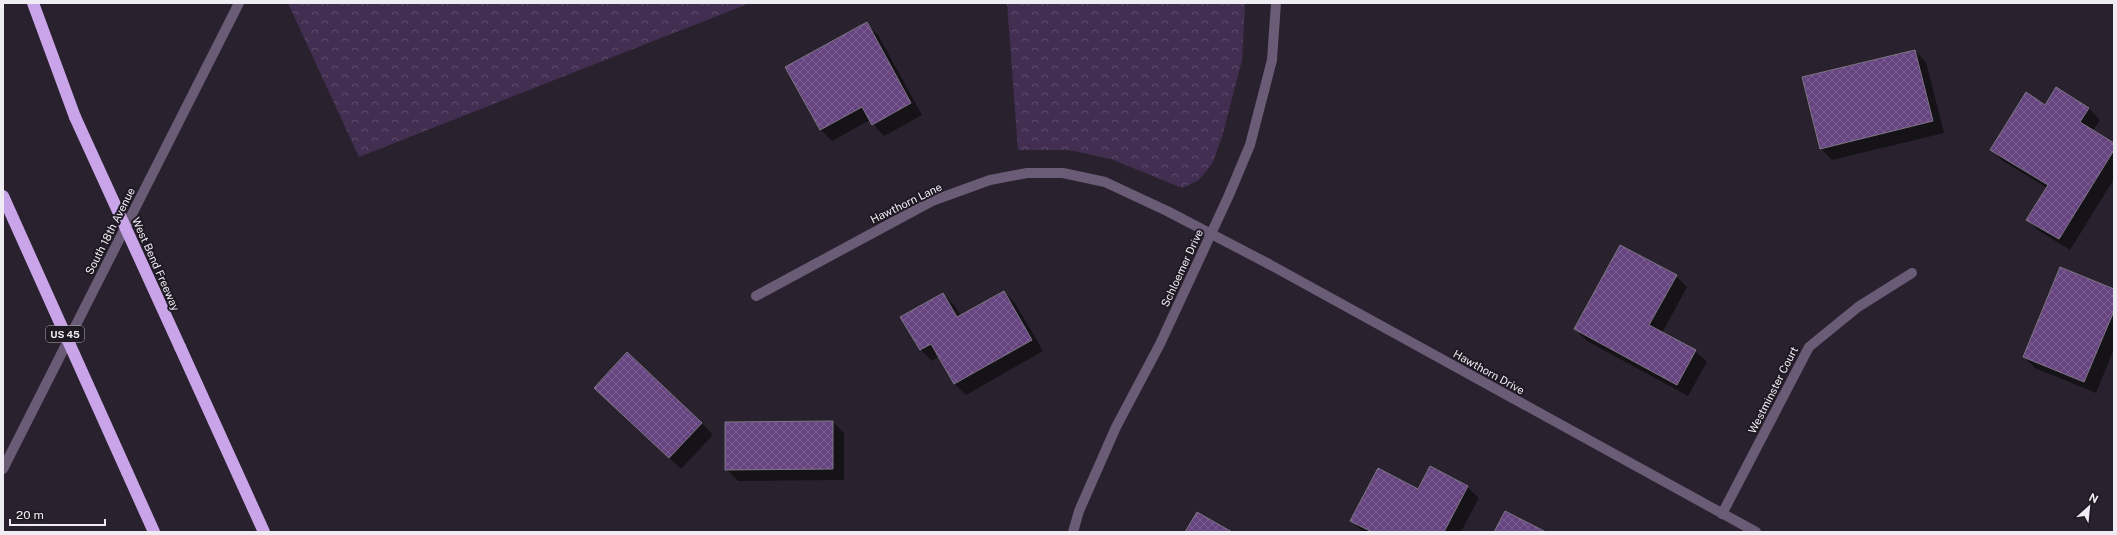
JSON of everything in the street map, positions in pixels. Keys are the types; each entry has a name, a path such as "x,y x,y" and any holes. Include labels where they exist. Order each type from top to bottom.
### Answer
{"highway":[{"name":"West Bend Freeway","path":"33,3 75,117 264,532"},
{"name":"US 45","path":"3,196 154,532"}],"street":[{"name":"South 18th Avenue","path":"3,470 238,3"},
{"name":"Schloemer Drive","path":"1072,532 1079,511 1116,427 1160,344 1250,145 1272,60 1276,3"},
{"name":"Hawthorn Lane","path":"756,296 932,201 990,180 1027,173 1064,174 1106,182 1211,234"},
{"name":"Hawthorn Drive","path":"1211,234 1756,532"},
{"name":"Westminster Court","path":"1722,514 1809,347 1858,307 1912,273"}],"green space":[{"path":"288,3 750,3 359,157"},
{"path":"1007,3 1245,3 1242,60 1222,137 1212,164 1199,180 1182,188 1111,159 1069,150 1018,150"}],"building":[{"path":"867,22 911,103 872,125 862,107 820,130 785,67"},
{"path":"1915,50 1933,121 1820,149 1802,77"},
{"path":"2056,87 2089,108 2080,122 2114,143 2114,150 2059,239 2026,220 2048,185 1990,150 2026,92 2045,105"},
{"path":"1620,245 1677,275 1649,325 1696,350 1677,385 1574,329"},
{"path":"2060,267 2114,289 2114,311 2084,382 2023,357"},
{"path":"1004,291 1032,340 954,384 931,344 920,350 900,317 943,293 957,317"},
{"path":"627,352 702,423 669,458 594,388"},
{"path":"833,421 833,469 725,470 725,422"},
{"path":"1430,466 1468,486 1444,532 1372,532 1350,521 1378,468 1418,489"},
{"path":"1505,511 1546,532 1494,532"},
{"path":"1197,512 1232,532 1185,532"}]}
